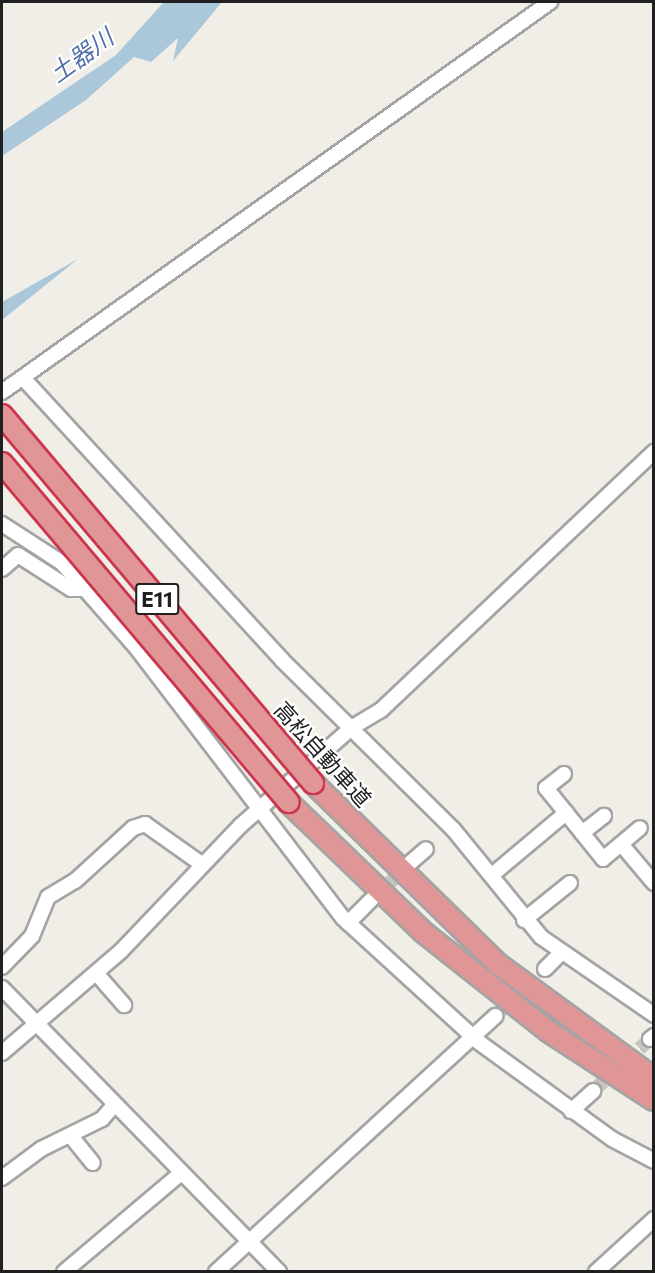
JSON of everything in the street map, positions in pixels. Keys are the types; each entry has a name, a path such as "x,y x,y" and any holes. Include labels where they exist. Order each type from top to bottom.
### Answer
{"highway":[{"name":"高松自動車道","path":"2,415 313,783 498,964 654,1078"},
{"name":"E11","path":"2,464 288,802 355,872 440,945 548,1031 654,1100"}],"street":[{"path":"2,392 550,2"},
{"path":"23,378 492,875 524,920 562,952 654,1015"},
{"path":"2,1053 41,1024 96,973 200,863 351,728 381,710 654,452"},
{"path":"2,524 47,551 85,588 261,810 292,859 348,923 473,1038 571,1111 654,1161"},
{"path":"2,569 18,555 71,589 85,588"},
{"path":"564,774 546,788 603,859 640,828"},
{"path":"492,875 566,813"},
{"path":"582,833 604,816"},
{"path":"2,966 32,936 48,897 75,881 133,828 145,824 200,863"},
{"path":"621,844 654,883"},
{"path":"410,863 426,849"},
{"path":"524,920 570,883"},
{"path":"348,923 371,900"},
{"path":"545,969 562,952"},
{"path":"96,973 124,1005"},
{"path":"2,988 24,1015 41,1024 180,1174 279,1272"},
{"path":"216,1272 495,1016"},
{"path":"571,1111 593,1091"},
{"path":"2,1178 70,1135 102,1119 114,1105"},
{"path":"70,1135 93,1163"},
{"path":"64,1272 180,1174"},
{"path":"596,1272 654,1219"}],"water":[{"path":"164,2 222,2 173,61 178,38 151,62 134,57 86,100 2,156 2,132 116,55"},
{"path":"78,259 2,320 2,302"}],"tunnel":[{"path":"375,897 409,864"},
{"path":"495,1016 545,969"},
{"path":"593,1091 650,1039"}],"water label":[{"name":"土器川","path":"81,55"}]}
